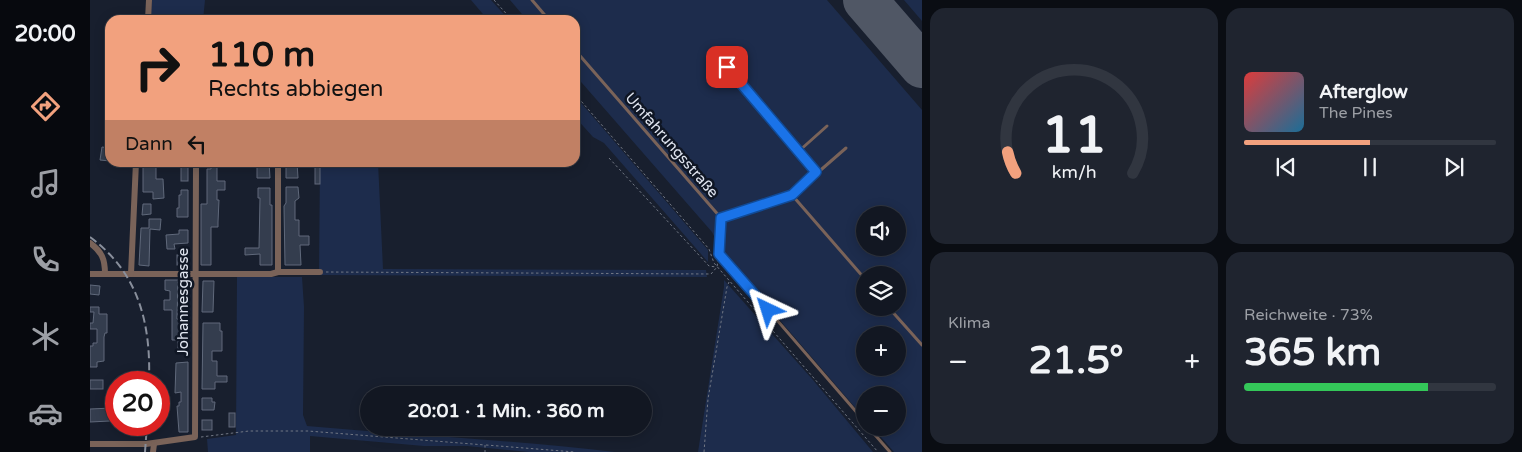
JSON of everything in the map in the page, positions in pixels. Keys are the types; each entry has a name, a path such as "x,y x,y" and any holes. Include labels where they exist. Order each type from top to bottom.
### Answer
{"street":[{"path":"148,15 150,0"},
{"path":"131,274 136,167"},
{"name":"Johannesgasse","path":"195,438 196,167"},
{"path":"278,167 278,272"},
{"path":"90,243 97,248 105,261 106,274"},
{"path":"90,274 271,274 278,272 320,272"},
{"path":"90,444 154,444 195,438"},
{"path":"153,452 154,444"}],"lane":[{"path":"532,0 545,15"},
{"name":"Umfahrungsstraße","path":"580,56 721,218 719,254"},
{"path":"727,67 816,172"},
{"path":"799,151 827,126"},
{"path":"721,218 792,195 816,172 846,148"},
{"path":"792,195 856,269"},
{"path":"719,254 856,412"},
{"path":"896,316 922,345"},
{"path":"876,436 890,452"}],"path":[{"path":"494,0 508,15"},
{"path":"580,100 709,249 716,266 878,452"},
{"path":"609,158 709,266 716,266"},
{"path":"320,272 711,274 716,266 719,254"},
{"path":"704,452 708,399 727,287 730,282"},
{"path":"195,438 249,431 308,431 575,452"},
{"path":"485,445 485,452"}],"shaded area":[{"path":"152,0 205,0 204,15 150,15"},
{"path":"471,0 491,0 504,15 484,15"},
{"path":"510,0 827,0 922,110 922,452 894,452 880,436 906,436 906,386 856,386 856,409 722,253 712,232 580,81 580,15 523,15"},
{"path":"904,0 922,0 922,21"},
{"path":"580,102 708,250 708,262 604,143 593,137 580,123"},
{"path":"320,167 378,167 383,269 706,270 707,277 319,275"},
{"path":"237,277 302,277 304,307 303,415 307,426 360,430 360,436 436,436 615,452 529,452 467,446 424,446 310,436 310,452 208,452 207,439 236,435"},
{"path":"724,280 813,380 856,432 856,436 860,436 873,452 698,452"}],"building":[{"path":"102,147 105,147 105,160 100,160"},
{"path":"143,167 156,167 156,179 163,179 164,198 153,199 153,192 143,192"},
{"path":"181,167 188,167 188,181 181,181"},
{"path":"211,167 217,167 217,181 225,181 225,190 217,190 217,200 219,200 218,227 211,227 211,265 201,265 201,204 207,204 207,169 211,169"},
{"path":"257,167 269,167 270,178 257,178"},
{"path":"286,167 297,167 298,178 286,178"},
{"path":"315,167 320,167 320,184 315,184"},
{"path":"286,187 298,187 299,198 295,201 295,220 299,220 299,236 309,236 309,245 300,245 301,265 285,265 284,206 286,203"},
{"path":"258,188 270,188 270,205 272,205 272,265 260,265 260,254 245,255 245,248 259,248 260,198 258,198"},
{"path":"181,190 188,190 188,217 177,217"},
{"path":"143,204 151,204 151,214 142,215"},
{"path":"149,219 161,219 160,230 150,229 149,266 139,265 141,228 149,228"},
{"path":"179,230 188,230 188,243 174,244 175,249 167,249 166,235 179,234"},
{"path":"177,255 188,255 188,265 177,265"},
{"path":"165,280 178,280 177,319 186,319 188,349 178,349 178,340 172,340 172,310 164,310 164,300 170,300 170,291 165,290"},
{"path":"203,281 214,281 213,312 202,312"},
{"path":"90,285 100,286 99,295 90,294"},
{"path":"90,307 99,307 99,314 107,314 107,333 105,333 104,337 104,361 97,362 97,367 90,367 90,346 93,346 93,343 97,343 97,329 90,329 90,323 93,323 94,312 90,312"},
{"path":"203,323 220,323 220,331 222,331 222,351 212,351 212,361 217,361 217,376 227,376 227,382 215,382 215,389 202,389"},
{"path":"188,362 188,432 179,432 177,406 181,402 181,392 175,393 176,363"},
{"path":"90,380 103,380 103,389 90,389"},
{"path":"202,398 212,398 212,402 215,402 214,410 202,410"},
{"path":"105,408 105,421 90,422 90,409"},
{"path":"229,413 235,413 235,427 229,427"},
{"path":"202,420 212,420 212,430 202,430"}],"taxiway":[{"path":"870,0 880,17"}],"runway":[{"path":"865,0 922,66"}],"railway":[{"path":"90,237 107,251 120,267 131,283 139,301 148,340 149,371"},
{"path":"145,452 146,436"}],"route":[{"path":"727,67 816,172 792,195 721,218 719,254 768,310"}]}
